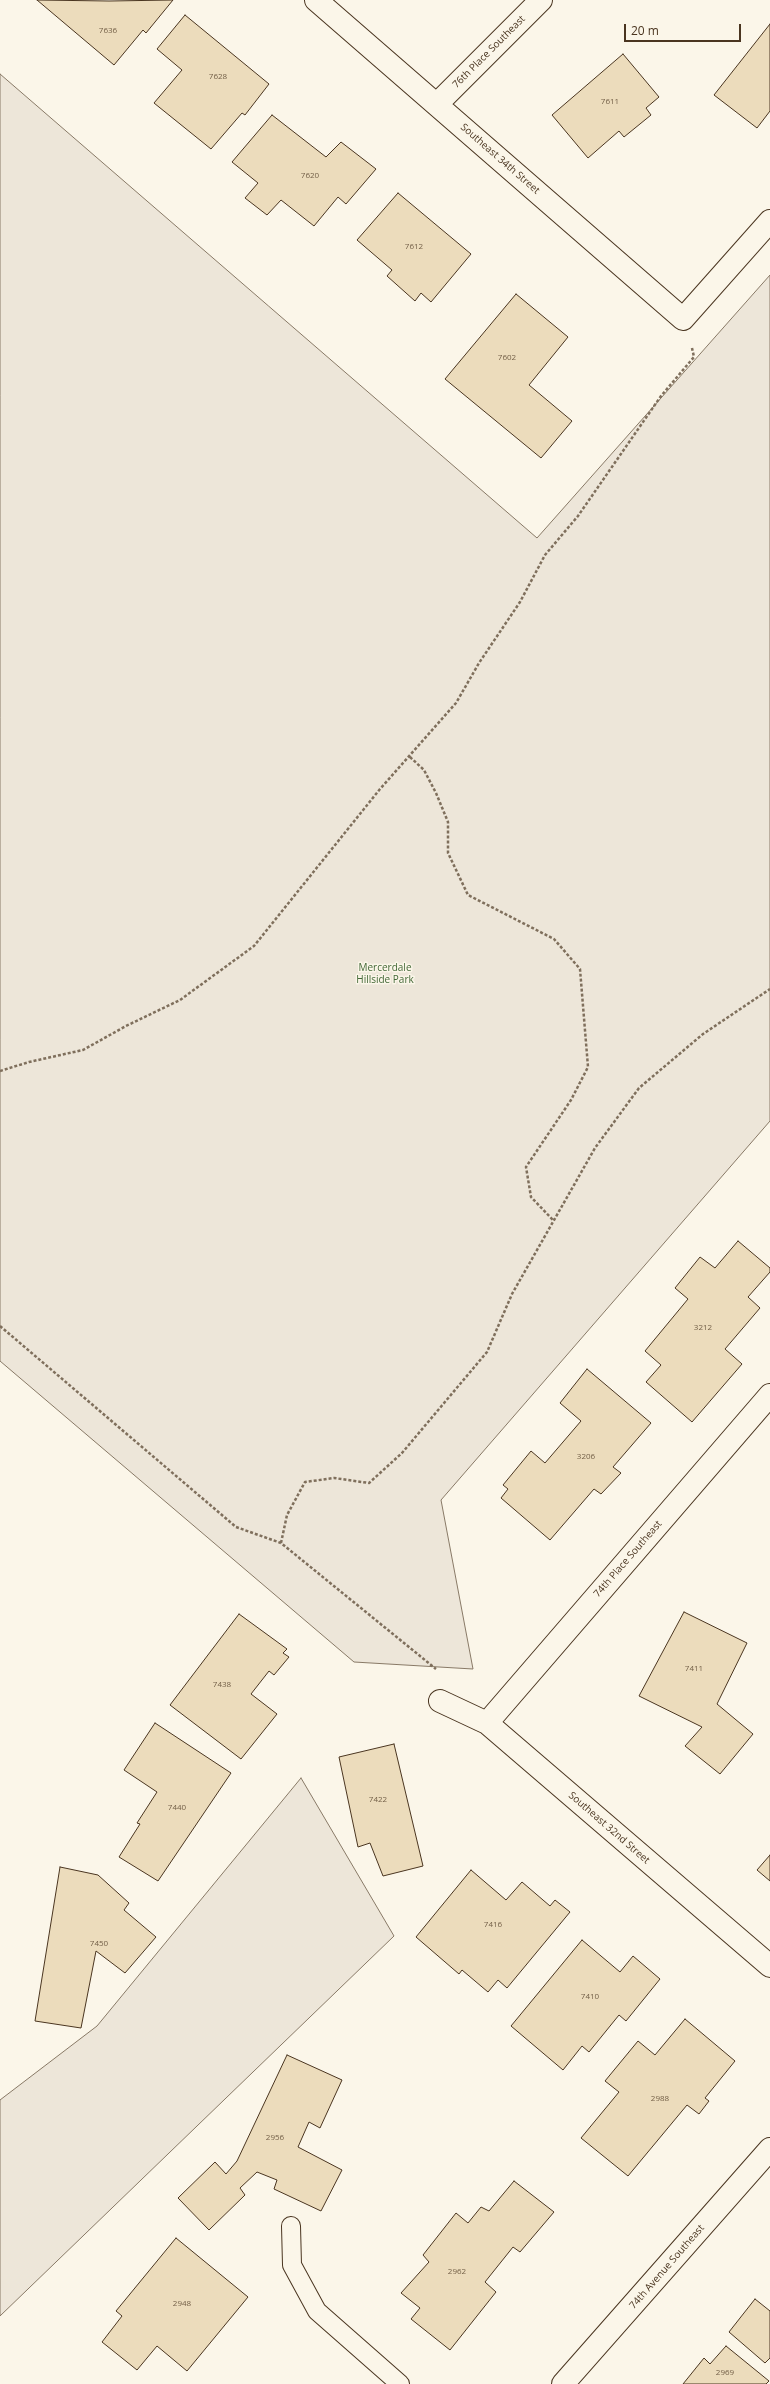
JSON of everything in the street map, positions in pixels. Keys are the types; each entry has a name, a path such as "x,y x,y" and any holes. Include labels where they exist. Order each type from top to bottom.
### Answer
{"street":[{"name":"Southeast 34th Street","path":"316,0 684,319"},
{"name":"76th Place Southeast","path":"437,104 541,0"},
{"path":"684,319 770,221"},
{"name":"74th Place Southeast","path":"487,1723 770,1395"},
{"name":"Southeast 32nd Street","path":"440,1701 487,1723 770,1966"},
{"name":"74th Avenue Southeast","path":"563,2384 770,2149"}],"lane":[{"path":"291,2226 292,2265 317,2311 400,2384"}],"path":[{"path":"0,1071 29,1062 83,1050 126,1026 180,1000 254,946 380,789 456,704 479,663 520,602 545,555 578,516 661,396 694,356 684,319"},
{"path":"410,757 424,770 436,793 448,822 448,853 468,895 554,939 580,969 588,1067 571,1100 526,1167 531,1197 554,1220"},
{"path":"280,1543 287,1515 305,1482 334,1478 369,1483 402,1453 441,1409 487,1352 512,1294 595,1148 638,1088 703,1034 770,989"},
{"path":"0,1326 236,1527 280,1543 440,1672"}],"green space":[{"name":"Mercerdale Hillside Park","path":"0,74 537,538 770,275 770,1121 441,1500 473,1669 354,1662 0,1361"},
{"path":"301,1778 394,1936 0,2316 0,2100 97,2026"}],"building":[{"path":"37,0 173,0 146,33 143,30 114,65"},
{"path":"185,15 269,84 245,115 242,113 211,149 154,103 182,70 157,49"},
{"path":"770,24 770,111 757,128 714,95"},
{"path":"623,54 659,97 646,108 651,115 624,137 619,131 588,158 552,115"},
{"path":"272,115 326,157 341,142 376,169 346,204 338,197 314,226 281,200 267,215 245,198 258,183 232,162"},
{"path":"398,193 471,254 431,302 421,293 415,301 387,276 392,270 357,240"},
{"path":"516,294 568,337 529,385 572,421 541,458 445,379"},
{"path":"738,1241 770,1268 770,1272 748,1297 760,1308 725,1349 742,1364 692,1422 646,1382 661,1365 645,1351 688,1299 675,1288 700,1257 715,1268"},
{"path":"587,1369 651,1423 613,1467 621,1473 601,1494 594,1489 550,1540 501,1498 508,1489 503,1485 531,1451 545,1463 581,1421 560,1403"},
{"path":"684,1612 747,1643 717,1704 753,1734 720,1774 685,1746 702,1727 639,1696"},
{"path":"239,1614 287,1649 283,1653 289,1657 274,1675 269,1671 251,1694 277,1714 241,1759 170,1705"},
{"path":"155,1723 231,1773 158,1881 119,1857 140,1824 137,1823 157,1792 124,1770"},
{"path":"394,1744 423,1866 383,1876 370,1843 358,1847 339,1757"},
{"path":"770,1855 770,1881 757,1870"},
{"path":"60,1867 98,1875 129,1903 124,1910 156,1937 125,1973 96,1951 81,2028 35,2021"},
{"path":"471,1870 506,1900 522,1882 550,1906 555,1900 570,1912 507,1988 498,1980 488,1992 462,1970 459,1974 416,1937"},
{"path":"582,1940 620,1972 633,1956 660,1979 626,2021 619,2015 589,2052 582,2046 563,2070 511,2026"},
{"path":"685,2019 735,2061 705,2098 709,2101 699,2114 687,2105 628,2176 581,2138 619,2092 605,2081 638,2041 655,2055"},
{"path":"287,2055 342,2080 320,2128 309,2122 298,2147 342,2170 321,2211 274,2189 277,2180 257,2172 240,2188 245,2195 209,2230 178,2198 215,2162 226,2174 237,2161"},
{"path":"514,2181 554,2212 520,2252 513,2247 485,2282 496,2292 450,2350 411,2319 420,2308 401,2293 429,2262 423,2255 456,2213 468,2223 481,2207 489,2211"},
{"path":"176,2238 248,2297 187,2371 157,2346 137,2370 102,2342 122,2316 116,2311"},
{"path":"755,2299 770,2311 770,2358 765,2363 729,2332"},
{"path":"726,2346 769,2381 766,2384 683,2384 704,2358 710,2364"}]}
